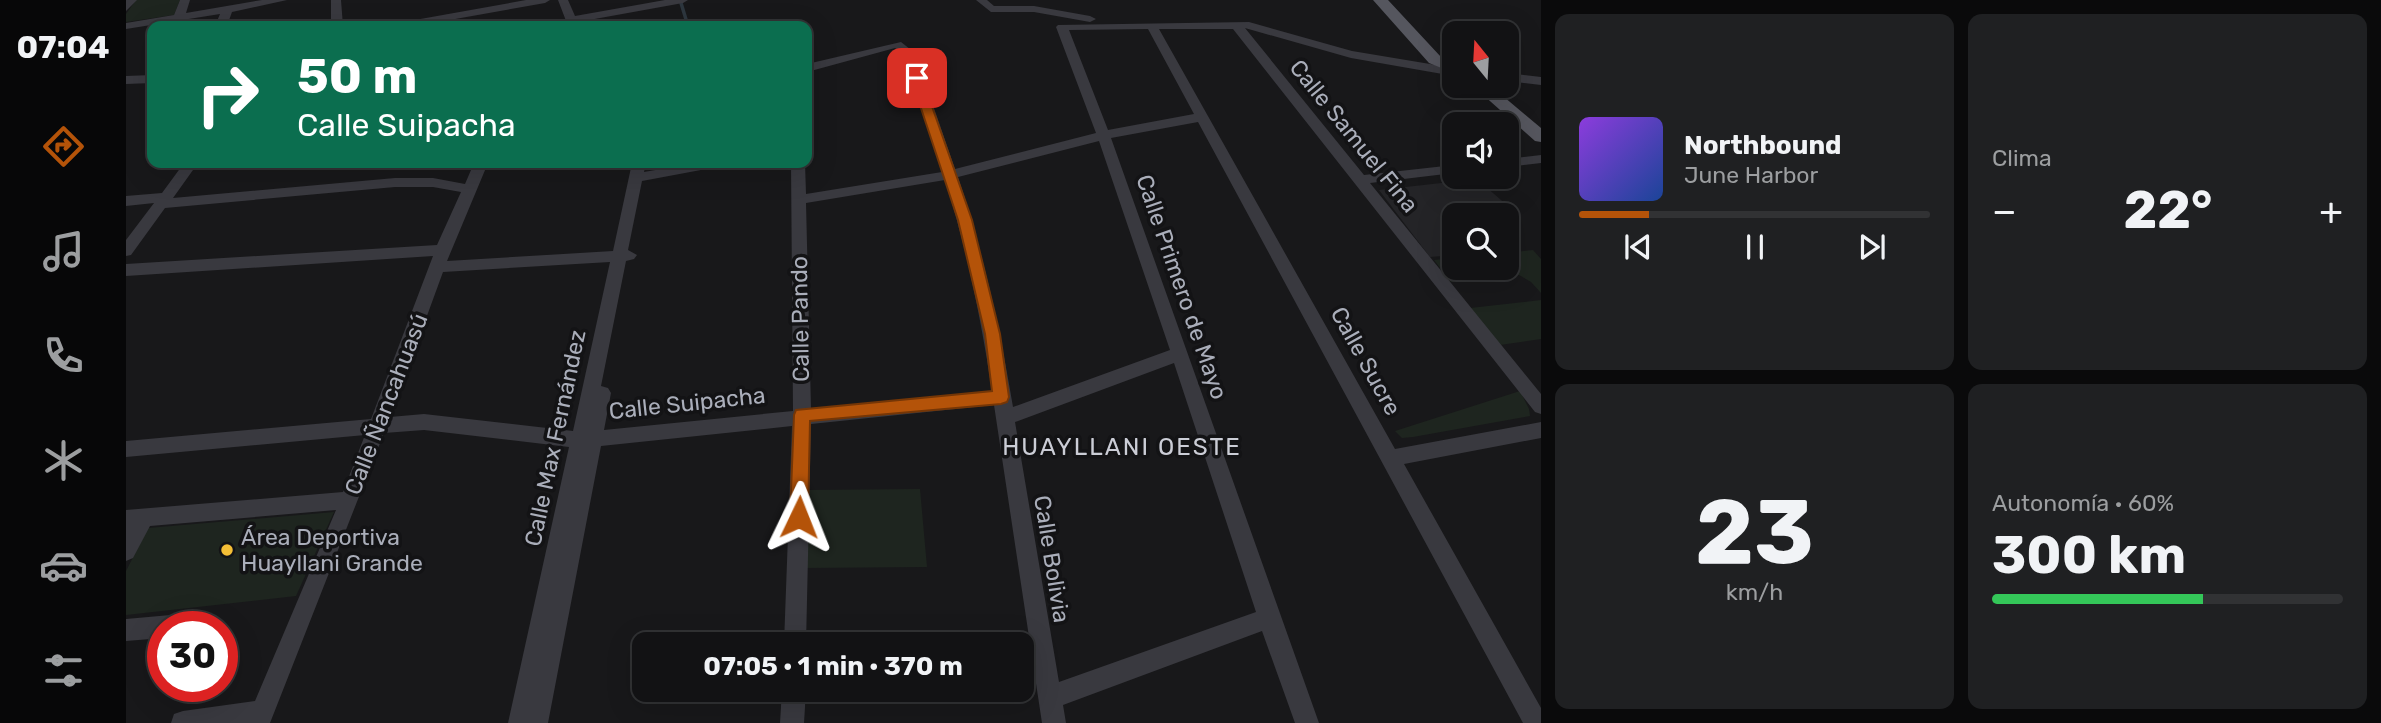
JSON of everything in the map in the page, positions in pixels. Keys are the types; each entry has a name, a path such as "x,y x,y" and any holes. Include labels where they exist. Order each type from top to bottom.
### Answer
{"main road":[{"path":"1380,0 1435,60 1442,64"},
{"path":"1398,0 1442,46"},
{"path":"1495,98 1541,137"}],"street":[{"path":"126,8 132,0"},
{"path":"180,17 185,0"},
{"path":"156,21 282,0"},
{"path":"336,0 337,21"},
{"path":"453,21 545,0"},
{"path":"563,0 571,21"},
{"path":"582,21 683,0"},
{"path":"981,0 991,9 1034,9 1131,25 1259,27 1350,54 1442,68"},
{"path":"223,21 227,9"},
{"path":"126,26 147,22"},
{"name":"Calle Primero de Mayo","path":"1131,25 1062,27 1105,135 1268,618 1307,723"},
{"name":"Calle Sucre","path":"1151,25 1536,723"},
{"name":"Calle Samuel Fina","path":"1236,25 1298,107 1361,180 1541,407"},
{"name":"Calle Bolivia","path":"812,67 897,44 909,53 965,220 992,334 1054,723"},
{"path":"1519,78 1541,81"},
{"path":"126,80 147,79"},
{"path":"798,200 949,176 1105,135 1201,117"},
{"path":"1519,162 1541,159"},
{"path":"126,251 187,168"},
{"name":"Calle Ñancahuasú","path":"260,718 350,500 439,267 443,250 479,168"},
{"path":"642,170 663,168"},
{"name":"Calle Pando","path":"795,632 802,415 798,168"},
{"name":"Calle Max Fernández","path":"520,723 586,439 642,170"},
{"path":"1361,180 1442,170"},
{"path":"126,201 427,182 447,183 469,189"},
{"path":"126,270 443,250"},
{"path":"439,267 624,255"},
{"path":"1004,418 1179,354"},
{"name":"Calle Suipacha","path":"126,449 424,422 586,439 802,415 1001,397"},
{"path":"1391,458 1541,430"},
{"name":"Calle Max Fernández","path":"536,723 586,439"},
{"path":"126,551 135,518 350,500"},
{"path":"1049,698 1268,618"},
{"path":"126,630 147,628"},
{"path":"792,723 793,702"},
{"path":"183,723 260,718"}],"shaded area":[{"path":"136,0 180,0 174,15 126,22 126,14"},
{"path":"1442,183 1442,189 1488,189 1504,203 1442,203 1442,256 1430,257 1379,190"},
{"path":"1533,250 1541,259 1541,293 1531,282 1519,275 1519,252"},
{"path":"1442,259 1442,270 1434,260"},
{"path":"1541,300 1541,339 1500,345 1470,308"},
{"path":"1520,391 1530,416 1413,437 1402,438 1395,431"},
{"path":"920,489 927,567 804,568 805,490"},
{"name":"Área Deportiva Huayllani Grande","path":"334,512 296,596 126,615 126,571 148,528"}],"waterway":[{"path":"681,3 686,21"}],"place":[{"name":"Área Deportiva Huayllani Grande","path":"227,550"}],"district":[{"name":"HUAYLLANI OESTE","path":"1122,447"}],"route":[{"path":"799,517 802,415 1001,397 992,334 965,220 917,78"}]}
